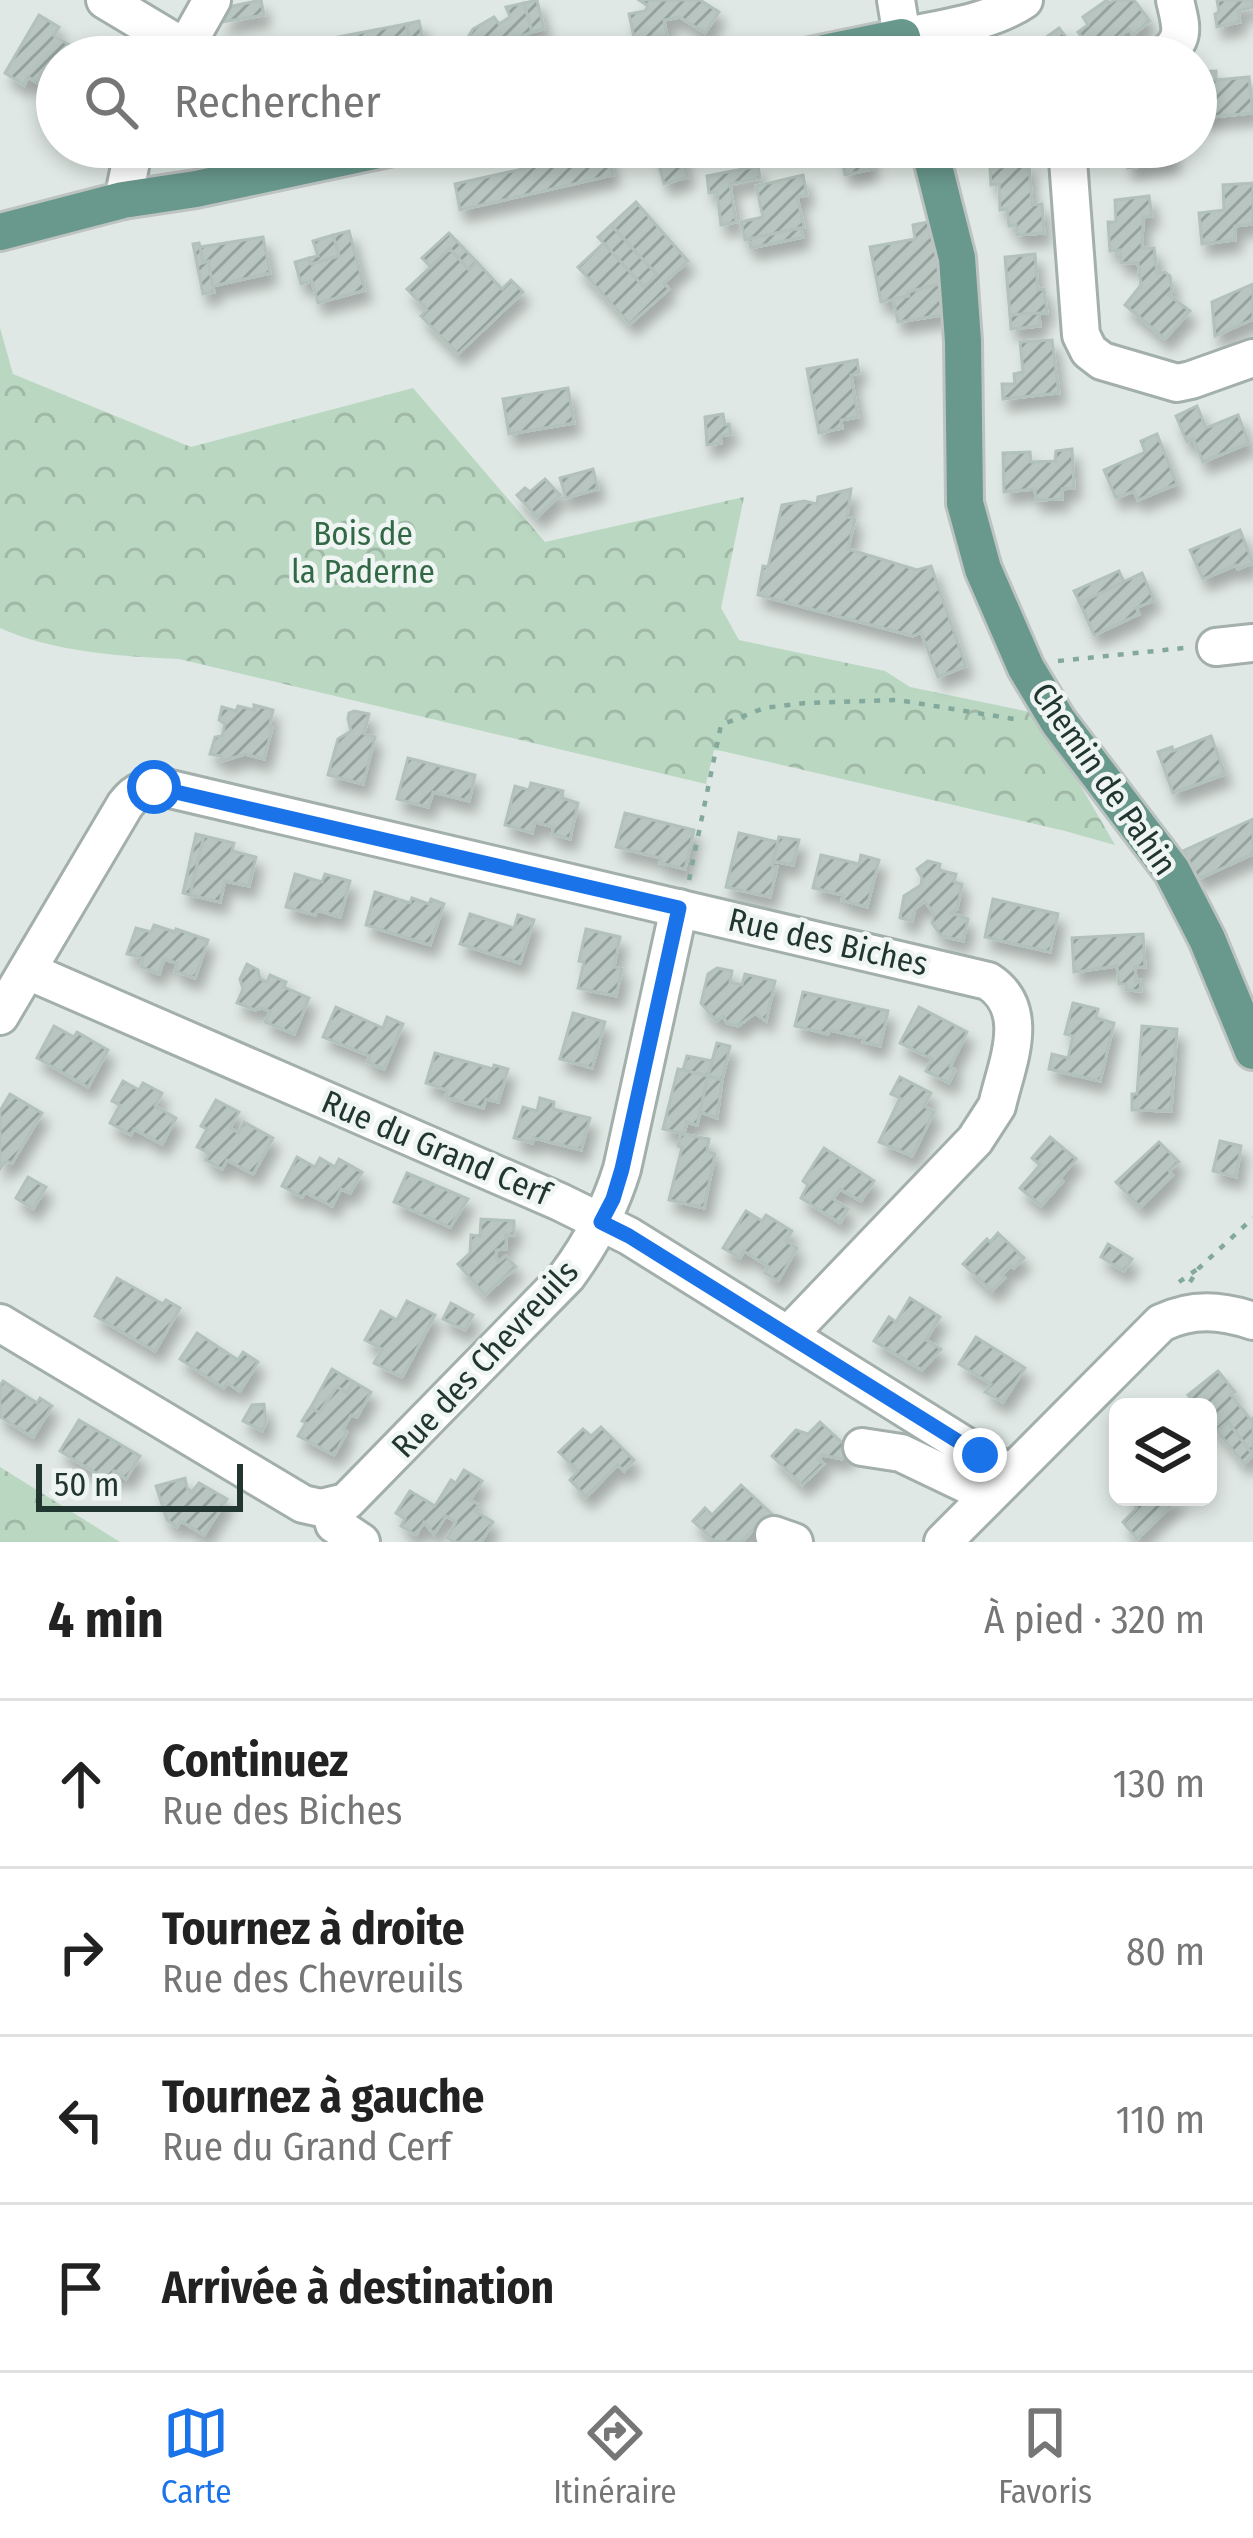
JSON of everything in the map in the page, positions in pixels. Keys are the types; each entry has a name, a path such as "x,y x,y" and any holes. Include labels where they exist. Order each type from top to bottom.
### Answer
{"main road":[{"path":"0,232 123,200 294,168"},
{"name":"Chemin de Pahin","path":"933,168 957,258 965,503 983,569 1026,668 1058,721 1172,872 1207,939 1253,1051"}],"street":[{"path":"105,0 159,36"},
{"path":"192,36 212,0"},
{"path":"896,0 903,36"},
{"path":"1175,0 1180,36"},
{"path":"932,36 1008,5"},
{"path":"123,200 130,168"},
{"path":"1069,168 1081,335 1089,351 1102,361 1177,382 1253,358"},
{"path":"1216,647 1253,643"},
{"name":"Rue des Biches","path":"0,1016 125,805 149,787 980,977 1002,991 1012,1010 1015,1031 997,1106 984,1129 788,1335"},
{"name":"Rue des Chevreuils","path":"330,1508 355,1496 567,1276 601,1222 622,1169 679,908"},
{"name":"Rue du Grand Cerf","path":"28,971 629,1236 999,1467 996,1487"},
{"path":"943,1542 1161,1323 1206,1311 1253,1321"},
{"path":"0,1323 303,1504 330,1508 334,1523 361,1542"},
{"path":"862,1448 901,1454 968,1485 996,1487"}],"path":[{"path":"1050,660 1216,647"},
{"path":"679,908 687,891 722,725 764,708 898,700 1026,721"},
{"path":"1199,1268 1253,1218"}],"green space":[{"name":"Bois de la Paderne","path":"0,328 13,374 191,447 413,388 545,542 744,497 721,608 739,640 885,671 910,687 1039,714 1115,845 722,751 714,750 706,784 179,659 64,647 0,628"},
{"path":"0,1467 120,1542 0,1542"}],"building":[{"path":"261,0 264,15 222,22 232,6"},
{"path":"537,0 544,29 532,32 524,3"},
{"path":"639,0 700,0 719,12 705,33 680,17 664,20 667,36 634,36 629,14 648,6"},
{"path":"1107,0 1134,0 1150,21 1133,35 1129,29 1120,36 1081,36 1078,32 1088,25 1083,17"},
{"path":"1217,0 1253,0 1253,7 1238,11 1240,22 1217,27"},
{"path":"524,3 532,32 469,36 494,17 499,24 510,17 506,7"},
{"path":"39,15 59,27 54,36 36,36 36,82 28,77 24,85 5,73"},
{"path":"419,21 422,36 409,36 406,24"},
{"path":"406,24 409,36 343,36"},
{"path":"1249,77 1253,113 1217,116 1217,80"},
{"path":"527,168 611,168 613,175 460,210 455,184"},
{"path":"660,168 685,168 688,177 664,184"},
{"path":"758,168 760,178 730,184 736,222 721,225 717,192 709,193 707,176"},
{"path":"844,168 872,168 872,169 845,175"},
{"path":"990,168 1029,168 1032,205 1042,204 1044,233 1017,235 1016,225 1009,226 1007,209 1000,210 999,184 991,185"},
{"path":"803,175 807,195 797,197 804,227 745,240 741,222 763,217 756,186"},
{"path":"1253,183 1253,224 1235,226 1235,240 1202,244 1199,213 1224,210 1223,185"},
{"path":"1149,196 1152,216 1143,217 1142,248 1154,248 1157,273 1170,276 1169,295 1190,311 1165,339 1125,305 1141,285 1138,263 1121,263 1120,250 1110,251 1108,222 1116,222 1115,200"},
{"path":"636,202 688,261 664,283 669,289 630,324 578,267 604,243 644,287 657,275 611,225"},
{"path":"928,222 941,284 881,302 870,247 915,239 913,225"},
{"path":"611,225 657,275 644,287 598,237"},
{"path":"801,228 803,237 751,248 749,239"},
{"path":"349,231 365,290 318,303 312,281 301,284 295,262 309,258 311,264 339,256 333,235"},
{"path":"449,233 477,262 469,270 450,249 431,267 422,258"},
{"path":"333,235 339,256 311,264 309,258 318,256 313,241"},
{"path":"263,237 270,273 213,286 200,247"},
{"path":"199,243 214,292 203,294 193,244"},
{"path":"450,249 469,270 477,262 502,289 511,280 523,292 458,354 421,316 427,310 407,289"},
{"path":"1035,254 1038,290 1044,289 1047,313 1010,315 1005,257"},
{"path":"940,284 942,315 898,322 893,299"},
{"path":"1253,284 1253,319 1215,336 1212,302"},
{"path":"1039,313 1040,326 1011,329 1010,315"},
{"path":"1052,340 1059,393 1003,399 1002,384 1015,384 1014,374 1023,372 1020,342"},
{"path":"857,360 859,373 851,375 858,417 841,420 842,428 819,433 807,369"},
{"path":"568,388 574,423 509,434 503,399"},
{"path":"1197,406 1206,428 1238,415 1249,443 1203,462 1193,438 1187,442 1176,416"},
{"path":"723,414 731,434 720,436 721,443 707,445 705,417"},
{"path":"1157,434 1177,484 1138,500 1134,491 1116,498 1104,470 1145,452 1141,441"},
{"path":"1072,449 1074,488 1062,489 1062,499 1036,500 1035,489 1004,492 1003,453 1030,452 1031,462 1055,461 1056,451"},
{"path":"593,469 598,489 566,498 560,478"},
{"path":"545,479 560,495 537,517 517,495 525,488 530,492"},
{"path":"851,489 847,517 855,519 848,549 917,570 931,566 966,666 938,677 921,632 913,636 758,595 782,505 817,504 818,497"},
{"path":"1240,530 1253,563 1203,579 1190,550"},
{"path":"1119,571 1124,582 1080,603 1074,591"},
{"path":"1142,573 1154,600 1136,608 1139,614 1094,635 1080,603"},
{"path":"254,705 273,710 264,759 245,754 222,761 221,756 210,754 215,737 222,736 222,707 254,710"},
{"path":"354,711 369,714 364,734 375,737 363,784 328,775 338,739 351,731 348,719"},
{"path":"1211,736 1225,774 1173,793 1158,752"},
{"path":"408,758 475,775 469,801 433,792 428,807 397,799"},
{"path":"531,783 563,791 562,798 578,803 570,839 552,834 554,827 535,822 532,833 505,825 515,786 529,790"},
{"path":"625,813 694,830 685,869 616,847"},
{"path":"1253,819 1253,854 1198,879 1183,851"},
{"path":"739,833 778,842 770,897 726,887"},
{"path":"196,834 204,836 190,895 183,893"},
{"path":"204,836 234,843 232,851 256,857 249,886 225,881 220,902 190,895"},
{"path":"779,837 799,840 793,865 773,861"},
{"path":"821,855 859,864 861,855 879,860 867,907 813,888"},
{"path":"928,861 956,874 954,882 962,884 957,909 951,913 968,919 963,941 941,936 925,901 915,908 912,921 900,918 904,896 921,885 917,869"},
{"path":"295,874 322,882 325,874 350,881 340,917 286,907"},
{"path":"375,892 410,903 412,898 444,904 430,945 366,925"},
{"path":"993,899 1058,914 1050,952 985,937"},
{"path":"470,914 514,928 518,915 534,920 520,963 460,944"},
{"path":"154,925 208,940 195,978 175,971 177,963 164,959 159,974 141,967 143,958 127,954 136,928 151,932"},
{"path":"586,929 620,937 614,967 622,969 616,996 578,988"},
{"path":"1143,934 1145,967 1135,967 1141,991 1119,984 1117,966 1074,972 1072,938"},
{"path":"247,964 258,970 260,979 267,982 270,975 309,998 294,1034 265,1022 270,1011 237,1003"},
{"path":"717,968 732,971 730,982 742,985 745,974 775,981 766,1021 755,1013 738,1026 727,1023 723,1016 716,1021 701,1003 708,974"},
{"path":"803,992 888,1011 880,1046 830,1030 828,1034 795,1026"},
{"path":"1073,1003 1098,1009 1096,1018 1114,1023 1100,1081 1049,1069 1052,1054 1068,1058 1073,1036 1065,1034"},
{"path":"336,1007 383,1028 387,1017 403,1024 384,1069 367,1062 370,1056 323,1037"},
{"path":"919,1007 967,1032 950,1067 955,1070 949,1083 926,1071 932,1059 900,1043"},
{"path":"573,1013 605,1022 592,1068 560,1059"},
{"path":"54,1026 74,1037 77,1032 108,1050 88,1087 37,1058"},
{"path":"1142,1026 1177,1029 1171,1111 1132,1110"},
{"path":"717,1043 730,1046 722,1080 708,1076"},
{"path":"435,1053 508,1069 498,1102 486,1099 483,1108 446,1097 447,1090 426,1083"},
{"path":"687,1056 712,1061 708,1076 683,1070"},
{"path":"678,1069 708,1076 697,1125 687,1122 684,1134 663,1129"},
{"path":"708,1076 722,1080 717,1118 700,1112"},
{"path":"900,1077 931,1093 924,1106 934,1112 912,1156 879,1142 900,1098 891,1094"},
{"path":"123,1081 139,1090 143,1083 162,1093 155,1106 176,1118 162,1144 110,1123 120,1105 112,1101"},
{"path":"10,1094 42,1113 12,1163 6,1161 0,1169 0,1111"},
{"path":"540,1098 554,1102 553,1109 590,1118 581,1150 514,1138 523,1107 537,1111"},
{"path":"216,1100 239,1112 230,1128 238,1133 244,1122 273,1138 253,1174 227,1160 222,1169 206,1160 210,1154 197,1147 207,1129 201,1126"},
{"path":"681,1134 709,1139 707,1151 715,1154 704,1208 669,1200"},
{"path":"1050,1137 1076,1159 1041,1206 1020,1188 1040,1165 1032,1158"},
{"path":"1220,1141 1241,1146 1236,1177 1213,1171"},
{"path":"1159,1142 1179,1162 1169,1171 1173,1175 1140,1207 1116,1182"},
{"path":"824,1148 874,1181 861,1201 840,1189 833,1199 848,1209 840,1223 801,1198 808,1185 803,1181"},
{"path":"297,1157 315,1167 320,1158 335,1167 339,1159 362,1172 350,1193 341,1189 332,1206 282,1186"},
{"path":"407,1173 468,1199 450,1227 394,1202"},
{"path":"28,1177 46,1187 33,1209 16,1198"},
{"path":"746,1211 762,1221 766,1215 792,1231 786,1241 797,1248 778,1281 765,1273 768,1266 744,1251 740,1258 723,1248"},
{"path":"481,1219 514,1221 514,1235 506,1235 506,1249 496,1250 496,1258 499,1262 506,1256 516,1267 485,1295 458,1264 470,1253 471,1235 480,1236"},
{"path":"998,1233 1024,1258 1002,1275 1005,1278 992,1291 963,1264"},
{"path":"1108,1244 1132,1259 1124,1271 1101,1257"},
{"path":"117,1278 163,1304 166,1300 180,1308 155,1351 95,1316"},
{"path":"910,1298 940,1317 926,1340 941,1349 922,1370 874,1341 889,1317 896,1322"},
{"path":"407,1301 435,1315 402,1377 374,1363 382,1349 365,1340 381,1311 397,1320"},
{"path":"451,1303 473,1315 465,1330 443,1319"},
{"path":"197,1333 238,1360 243,1352 258,1362 240,1391 227,1383 224,1388 180,1359"},
{"path":"976,1337 1025,1368 1003,1402 985,1392 991,1384 959,1364"},
{"path":"332,1369 354,1382 347,1393 337,1387 319,1413 311,1407"},
{"path":"1218,1371 1235,1392 1231,1395 1253,1418 1253,1455 1228,1422 1217,1431 1217,1398 1188,1395"},
{"path":"3,1381 37,1403 40,1398 52,1406 33,1437 0,1417"},
{"path":"354,1382 371,1392 357,1417 351,1415 334,1455 298,1436 311,1407 319,1413 337,1387 347,1393"},
{"path":"264,1404 262,1431 243,1421 252,1405"},
{"path":"79,1420 140,1456 126,1479 114,1471 109,1481 60,1451"},
{"path":"820,1422 851,1451 842,1459 822,1455 819,1460 824,1464 802,1485 772,1456 796,1430 808,1434"},
{"path":"1228,1422 1253,1455 1244,1464 1217,1431"},
{"path":"601,1427 634,1460 624,1471 618,1465 586,1497 570,1480 578,1471 559,1452 583,1429 591,1436"},
{"path":"464,1470 482,1481 470,1500 479,1505 475,1511 493,1522 481,1542 447,1538 456,1522 446,1516 434,1534 424,1522 416,1535 401,1526 405,1519 396,1513 410,1491 435,1506 451,1480 456,1483"},
{"path":"185,1478 192,1492 199,1483 227,1499 204,1535 181,1521 177,1527 167,1520 156,1486"},
{"path":"741,1485 773,1515 742,1542 715,1542 693,1521 705,1508 712,1515"},
{"path":"1171,1506 1137,1539 1123,1522 1137,1508"}],"route":[{"path":"154,787 679,908 622,1169 601,1222 980,1455"}]}
